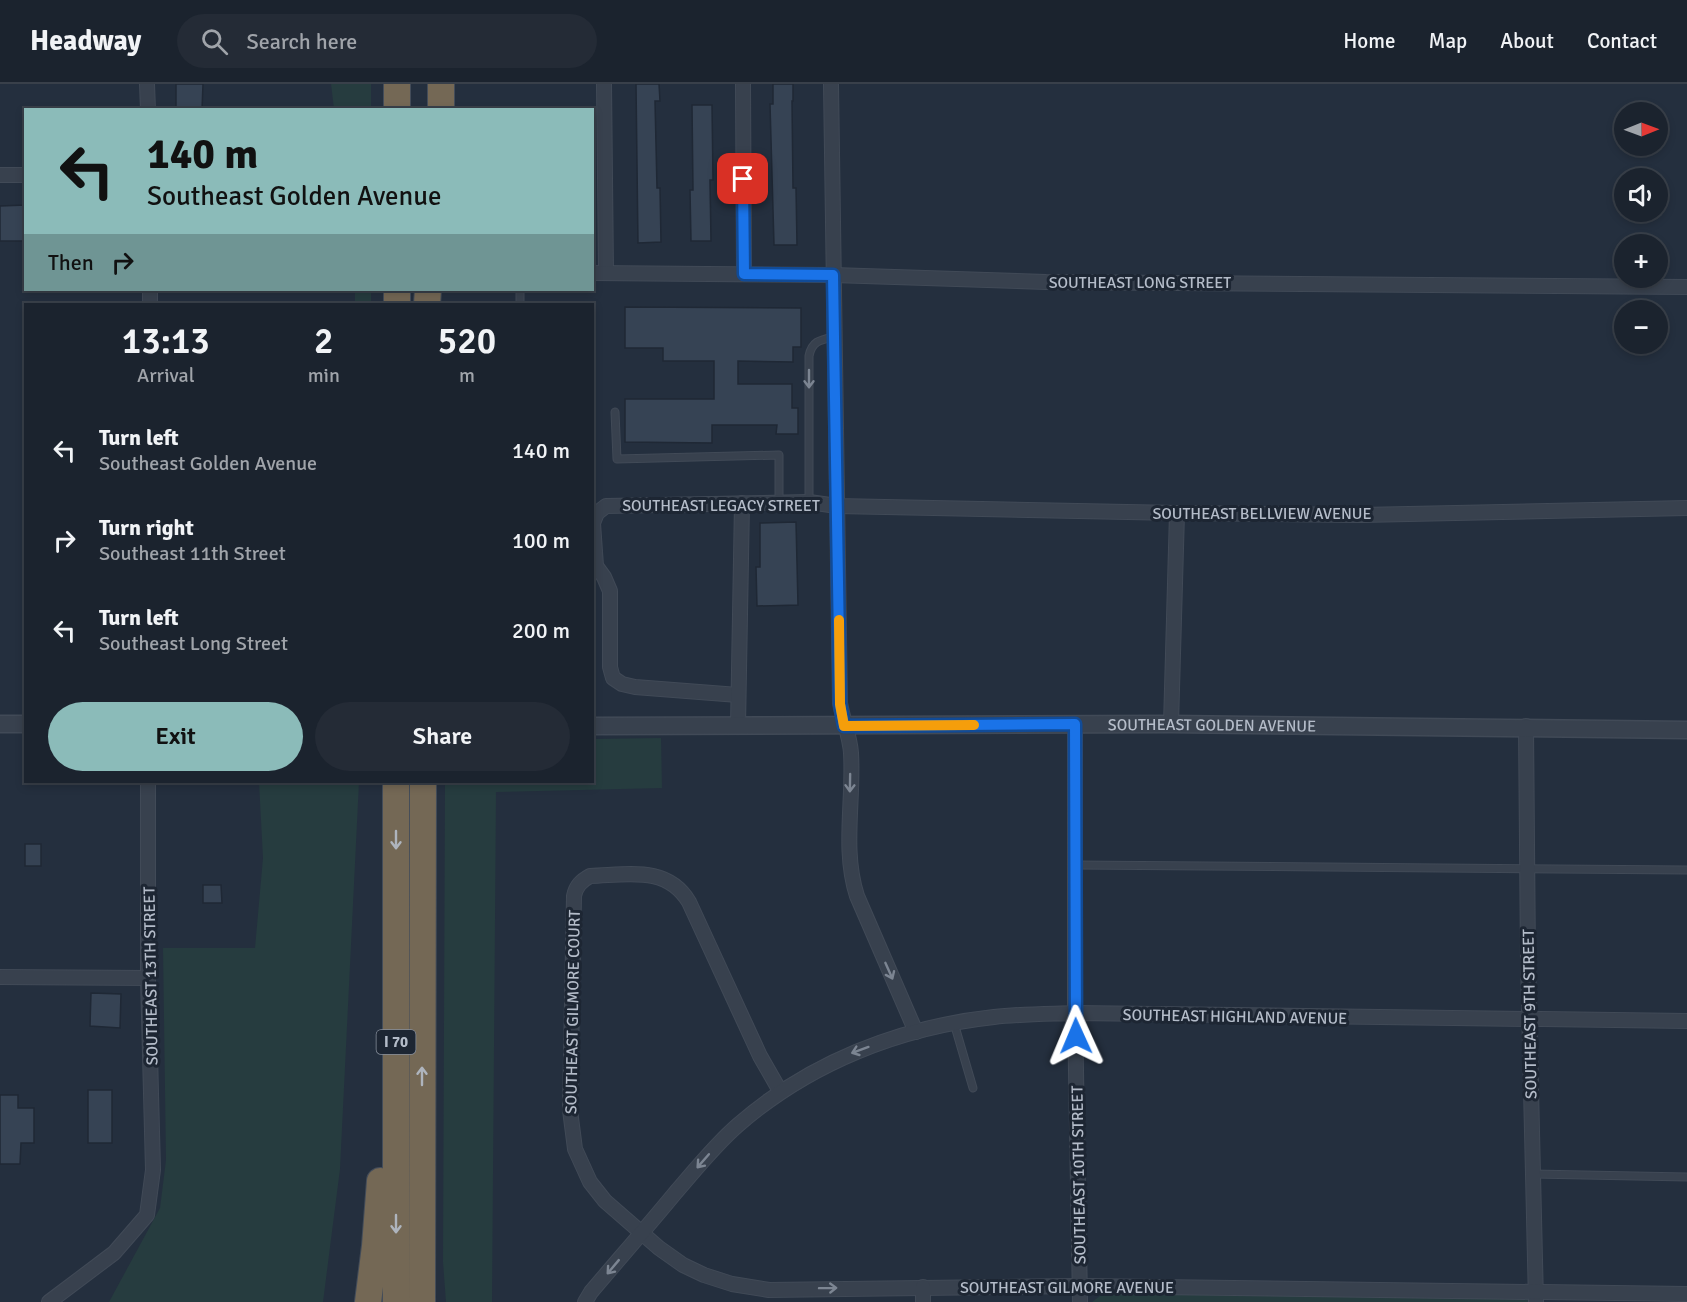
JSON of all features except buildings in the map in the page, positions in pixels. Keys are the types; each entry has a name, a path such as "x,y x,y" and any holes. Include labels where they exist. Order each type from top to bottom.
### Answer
{"highway":[{"path":"397,84 397,108"},
{"path":"423,84 423,108"},
{"path":"441,84 441,108"},
{"name":"I 70","path":"396,783 396,1302"},
{"name":"I 70","path":"422,1302 423,783"},
{"path":"368,1302 378,1208 383,1079 396,954"},
{"path":"422,1123 434,1227 437,1302"}],"street":[{"path":"147,84 148,108"},
{"path":"599,273 604,84"},
{"path":"743,84 744,274"},
{"path":"831,84 840,704 851,752 849,857 851,879 857,896 916,1032"},
{"path":"0,175 24,175"},
{"name":"SOUTHEAST LONG STREET","path":"599,273 833,275 1046,282 1687,287"},
{"name":"SOUTHEAST LEGACY STREET","path":"594,520 597,513 606,506 809,502 837,506"},
{"path":"738,726 742,503"},
{"name":"SOUTHEAST BELLVIEW AVENUE","path":"837,506 1177,513 1362,514 1687,508"},
{"path":"1171,724 1177,513"},
{"name":"SOUTHEAST LEGACY STREET","path":"594,537 596,566 610,591 610,667 613,678 622,684 635,687 738,695"},
{"path":"0,724 24,724"},
{"name":"SOUTHEAST 10TH STREET","path":"1075,724 1080,1302"},
{"name":"SOUTHEAST GOLDEN AVENUE","path":"594,726 1171,724 1687,729"},
{"name":"SOUTHEAST 9TH STREET","path":"1526,726 1529,1020 1536,1297"},
{"name":"SOUTHEAST 13TH STREET","path":"48,1302 114,1253 147,1215 153,1170 148,978 148,783"},
{"name":"SOUTHEAST GILMORE COURT","path":"642,1233 605,1201 590,1182 580,1162 572,1135 570,1110 574,896 578,885 583,880 590,876 650,874 666,879 681,890 689,902 764,1064 780,1091"},
{"path":"0,977 148,978"},
{"name":"SOUTHEAST HIGHLAND AVENUE","path":"585,1302 713,1149 736,1126 780,1091 824,1066 853,1053 916,1032 994,1017 1076,1013 1687,1021"},
{"name":"SOUTHEAST GILMORE AVENUE","path":"642,1233 683,1265 704,1275 769,1296 923,1287 1080,1286 1536,1297 1687,1294"},
{"path":"923,1287 923,1302"}],"lane":[{"path":"809,502 809,356 817,340 834,337"},
{"path":"615,412 616,459 779,455 779,503"},
{"path":"1076,865 1687,870"},
{"path":"954,1023 973,1088"},
{"path":"1533,1174 1687,1176"}],"green space":[{"path":"331,84 371,84 371,108 334,108"},
{"path":"355,291 371,291 371,303 355,303"},
{"path":"661,738 662,788 496,792 492,1302 446,1302 443,1262 445,783 594,783 594,739"},
{"path":"259,783 359,783 340,1169 323,1302 109,1302 160,1208 166,1160 163,948 255,948 263,858"},
{"path":"1104,1293 1525,1297 1531,1302 1092,1302"}],"slow traffic":[{"path":"839,620 840,704 844,726 974,725"}],"route":[{"path":"743,179 744,274 833,275 840,704 844,726 1075,724 1076,1036"}]}
